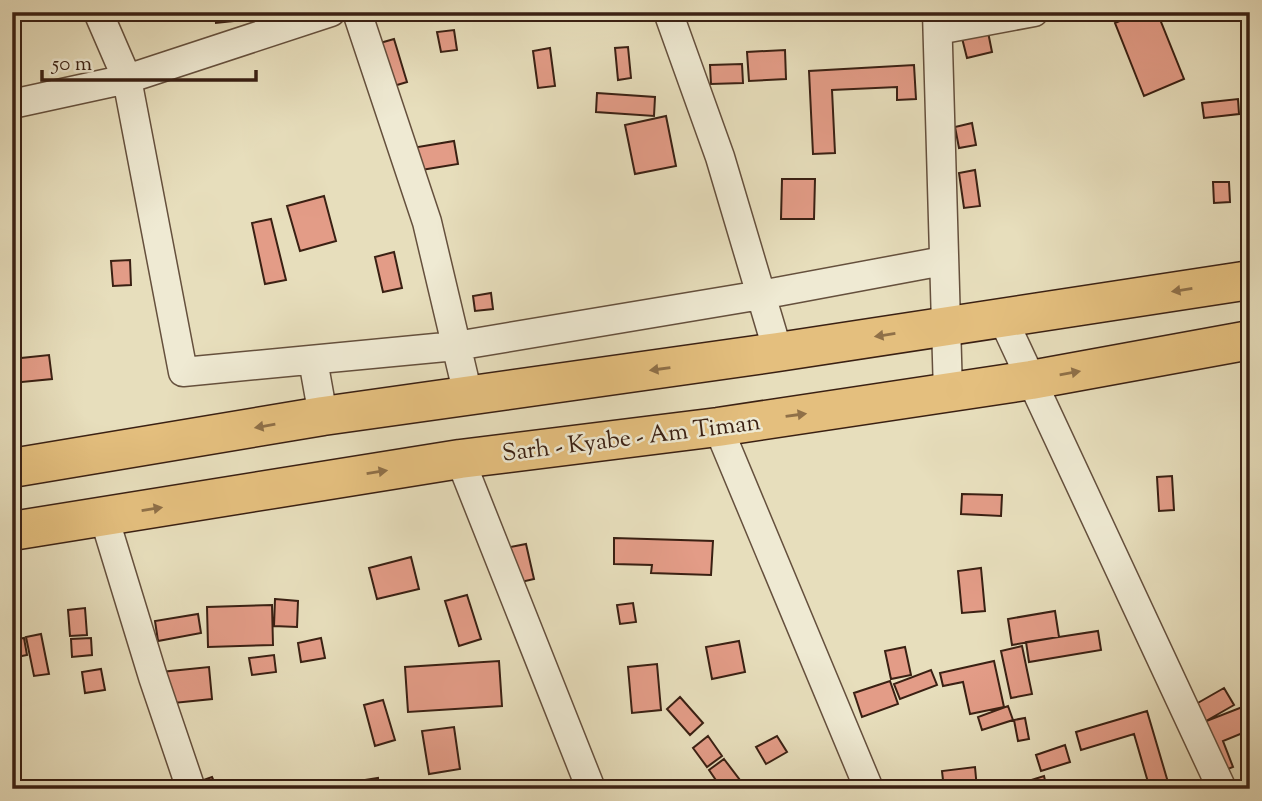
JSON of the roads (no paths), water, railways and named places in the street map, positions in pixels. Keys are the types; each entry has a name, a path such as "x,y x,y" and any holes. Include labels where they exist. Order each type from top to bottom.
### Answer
{"highway":[{"path":"12,468 323,416 778,352 1250,280"},
{"name":"Sarh - Kyabe - Am Timan","path":"12,531 460,459 718,427 948,393 1250,340"}],"street":[{"path":"97,12 127,79 183,372 456,346 761,295 943,261"},
{"path":"12,104 127,79 331,12"},
{"path":"357,12 427,222 468,395"},
{"path":"668,12 720,157 778,352"},
{"path":"948,393 944,326 938,21 1034,12"},
{"path":"1002,317 1223,789"},
{"path":"313,360 323,416"},
{"path":"718,427 869,789"},
{"path":"460,459 591,789"},
{"path":"104,517 191,789"}]}
